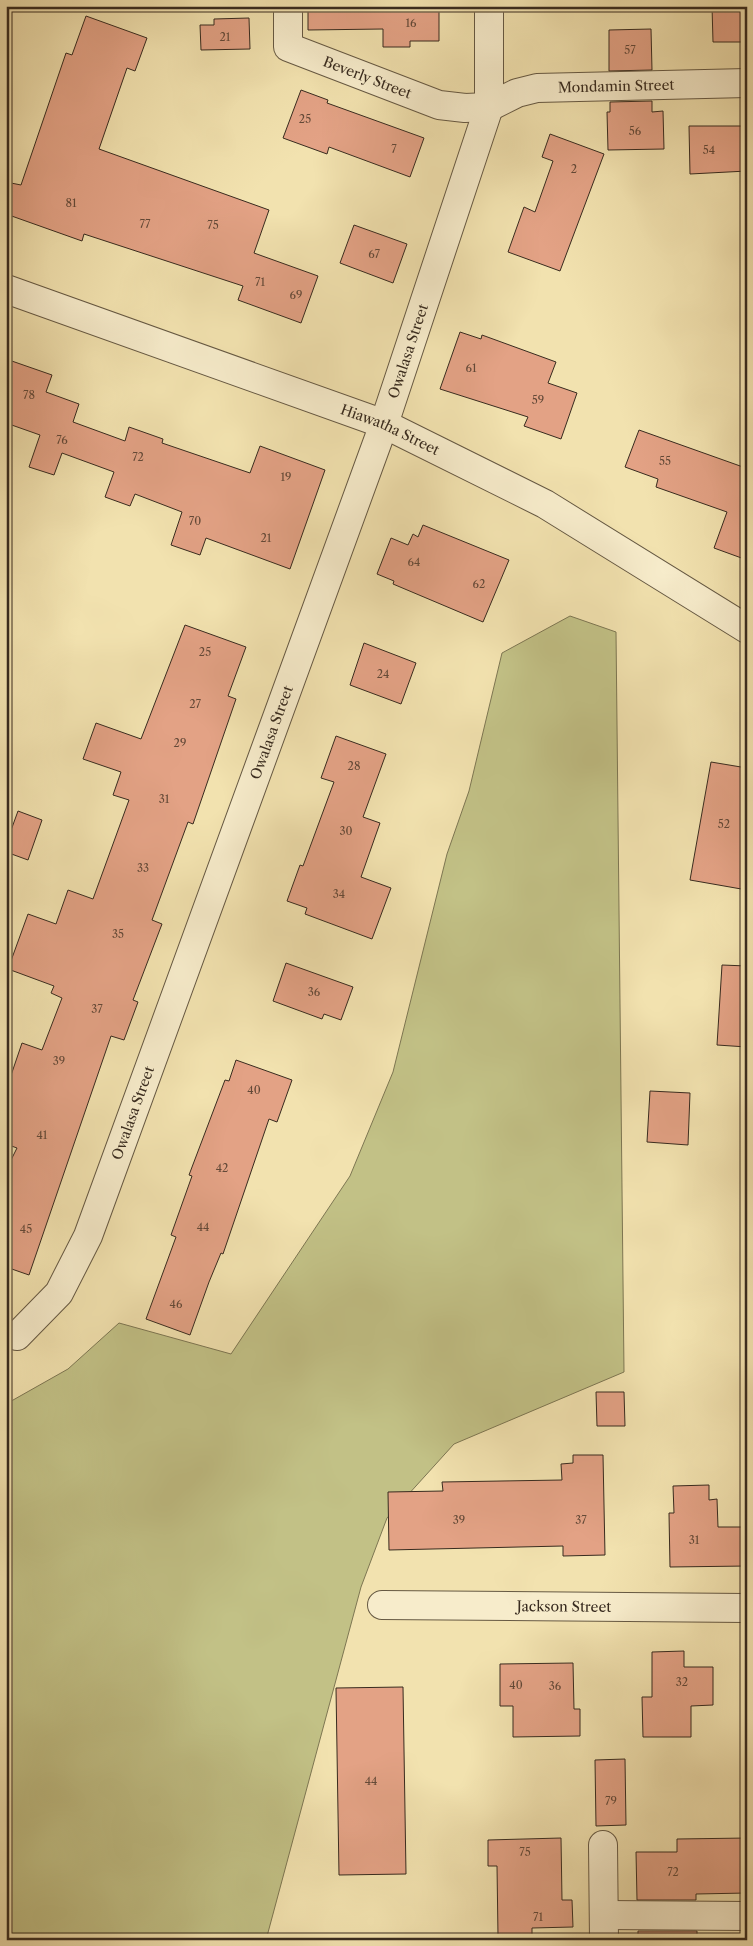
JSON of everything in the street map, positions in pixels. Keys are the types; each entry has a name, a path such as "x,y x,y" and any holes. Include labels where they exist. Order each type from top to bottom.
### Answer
{"street":[{"name":"Beverly Street","path":"288,6 288,47 439,104 464,108 489,108"},
{"name":"Owalasa Street","path":"17,1336 59,1293 88,1236 384,424 489,108 489,6"},
{"name":"Mondamin Street","path":"489,108 517,93 537,88 747,83"},
{"name":"Hiawatha Street","path":"6,289 384,424 545,504 747,629"},
{"name":"Jackson Street","path":"382,1605 747,1608"},
{"path":"603,1845 605,1927 747,1916"}],"shaded area":[{"path":"570,616 616,632 624,1372 454,1444 387,1518 361,1587 266,1940 6,1940 6,1404 68,1369 119,1323 231,1354 350,1176 393,1072 447,854 469,791 502,653"}],"building":[{"path":"308,6 439,6 439,41 410,41 410,47 383,47 383,29 308,30"},
{"path":"712,6 747,6 747,42 713,42"},
{"path":"86,16 147,38 135,71 127,68 99,149 269,210 254,253 318,276 301,323 238,300 243,286 84,234 82,241 6,214 6,182 21,185 66,53 72,55"},
{"path":"249,18 250,49 201,50 200,25 214,25 214,19"},
{"path":"651,29 652,70 609,71 609,30"},
{"path":"301,90 328,100 327,103 424,138 410,177 329,147 327,154 283,138"},
{"path":"652,101 652,112 663,111 664,149 608,150 607,112 610,112 610,102"},
{"path":"689,126 747,126 747,171 690,174"},
{"path":"550,134 604,154 560,271 508,252 524,207 535,212 553,161 542,157"},
{"path":"354,225 407,244 393,283 340,263"},
{"path":"460,332 481,339 482,335 556,362 548,383 577,393 561,439 524,426 528,417 440,389"},
{"path":"6,359 52,375 46,392 79,404 73,422 125,441 129,427 163,439 162,443 250,473 260,446 325,470 290,569 206,538 200,555 171,545 182,512 135,494 130,506 105,497 114,472 62,453 54,475 29,467 40,435 6,423"},
{"path":"639,430 747,467 747,560 714,548 727,512 656,487 658,479 625,467"},
{"path":"423,525 509,560 483,622 393,584 394,581 377,574 391,538 408,545 413,534 418,537"},
{"path":"185,625 246,647 228,696 236,699 193,824 188,822 152,920 162,924 133,1000 138,1002 124,1040 111,1036 29,1275 6,1267 6,1170 17,1148 6,1144 6,1090 22,1043 42,1050 62,998 51,993 54,986 8,969 28,914 56,924 68,890 93,899 129,800 113,795 121,772 83,759 96,723 141,739"},
{"path":"364,643 416,663 401,704 350,685"},
{"path":"336,736 386,754 363,817 380,823 361,877 391,888 372,939 305,914 307,908 287,901 300,865 303,866 334,782 321,778"},
{"path":"711,762 747,768 747,890 690,880"},
{"path":"18,811 42,820 28,860 6,852 6,844"},
{"path":"286,963 353,987 341,1020 324,1014 322,1019 273,1001"},
{"path":"722,965 747,966 747,1047 717,1045"},
{"path":"236,1060 292,1080 277,1122 269,1119 223,1254 221,1253 209,1282 190,1335 146,1319 176,1237 171,1235 192,1176 189,1175 225,1080 229,1081"},
{"path":"650,1091 690,1093 688,1145 647,1142"},
{"path":"596,1392 624,1392 625,1426 597,1426"},
{"path":"573,1455 603,1455 605,1555 563,1556 563,1546 389,1550 388,1492 443,1491 442,1482 562,1480 561,1464 573,1463"},
{"path":"709,1485 709,1500 717,1499 718,1527 747,1527 747,1566 670,1567 669,1513 674,1513 673,1486"},
{"path":"684,1651 684,1667 713,1667 713,1705 691,1706 691,1737 643,1737 642,1697 652,1697 652,1652"},
{"path":"573,1663 574,1709 580,1709 580,1736 513,1737 513,1706 500,1706 500,1664"},
{"path":"403,1687 406,1874 339,1875 336,1688"},
{"path":"625,1759 626,1825 596,1826 595,1760"},
{"path":"561,1838 562,1900 572,1900 573,1927 532,1928 532,1935 498,1936 497,1866 488,1866 488,1840"},
{"path":"747,1838 747,1893 696,1894 696,1900 637,1900 636,1852 677,1852 677,1839"},
{"path":"638,1931 697,1931 697,1940 638,1940"}]}
